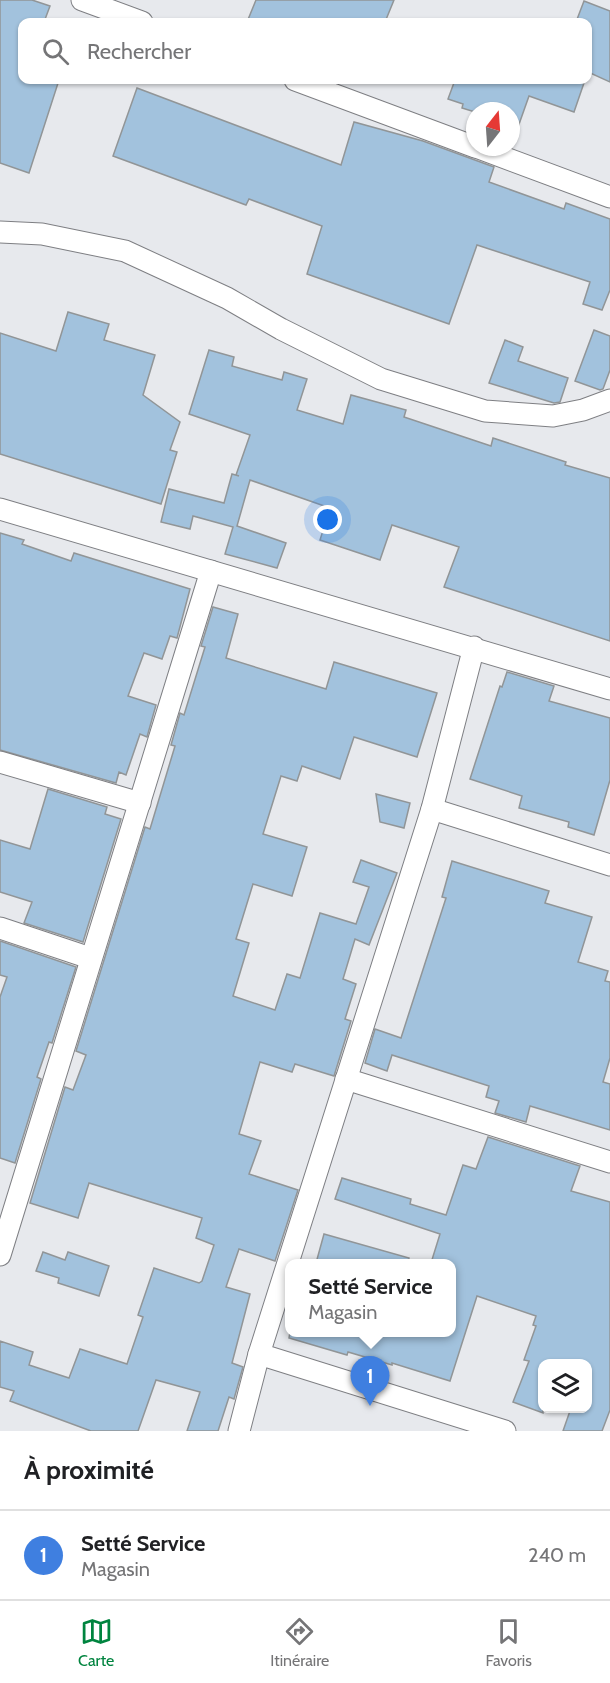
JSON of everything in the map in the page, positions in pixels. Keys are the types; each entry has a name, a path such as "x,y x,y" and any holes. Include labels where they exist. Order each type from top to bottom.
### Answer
{"street":[{"path":"82,0 131,18"},
{"path":"306,84 466,143"},
{"path":"500,156 610,197"},
{"path":"0,232 42,234 125,251 227,298 281,329 381,379 485,411 553,416 583,410 610,400"},
{"path":"0,509 610,689"},
{"path":"0,1255 211,571"},
{"path":"289,1259 432,809 474,647"},
{"path":"0,762 140,803"},
{"path":"432,809 610,866"},
{"path":"0,928 90,958"},
{"path":"346,1079 610,1162"},
{"path":"239,1431 259,1354 285,1272"},
{"path":"259,1354 505,1431"}],"building":[{"path":"0,0 32,0 50,6 46,18 18,18 18,84 58,84 29,173 0,163"},
{"path":"256,0 394,0 387,18 249,18"},
{"path":"584,1 610,11 610,82 592,74 592,18 578,18"},
{"path":"454,84 584,84 574,112 529,96 520,121 520,102 466,102 466,109 462,108 463,104 448,99"},
{"path":"137,88 341,165 354,122 423,141 494,167 489,182 564,209 566,203 610,219 610,290 602,310 583,304 590,282 477,245 449,324 307,274 322,226 249,199 246,205 113,156"},
{"path":"68,312 109,324 104,340 155,355 143,395 180,422 170,450 177,452 161,504 0,454 0,333 56,351"},
{"path":"594,330 610,336 610,370 603,389 600,390 575,381"},
{"path":"505,340 523,347 518,361 568,378 560,402 554,403 489,383"},
{"path":"209,350 234,357 232,366 282,380 284,372 307,379 297,410 343,424 351,395 406,410 404,417 491,446 493,438 566,462 565,465 610,478 610,641 444,587 459,547 392,525 380,560 320,540 330,508 250,480 237,526 286,543 277,568 225,554 233,527 193,516 190,529 161,522 169,489 224,503 232,474 239,476 236,475 250,435 189,414"},
{"path":"0,533 24,540 22,544 71,561 74,553 190,589 177,638 170,636 162,659 144,653 128,696 156,705 147,737 140,734 126,775 119,772 116,783 0,750"},
{"path":"213,607 238,614 226,658 326,689 334,662 437,693 417,757 354,737 340,779 302,766 297,781 281,776 263,834 307,847 292,896 253,884 236,939 249,943 233,996 275,1010 287,974 300,978 320,913 356,924 369,887 353,882 361,860 397,873 369,945 355,939 343,979 356,984 345,1019 351,1021 334,1076 295,1064 292,1072 260,1062 239,1134 261,1141 249,1174 298,1190 275,1261 239,1249 226,1287 250,1294 232,1363 243,1367 234,1399 229,1397 218,1431 187,1431 200,1392 156,1380 138,1431 91,1431 10,1401 14,1391 0,1387 0,1341 33,1352 29,1365 69,1378 80,1349 127,1364 143,1317 138,1315 154,1268 199,1283 202,1281 214,1245 196,1238 202,1218 89,1183 78,1218 30,1203 65,1087 73,1090 86,1055 76,1051 145,827 150,829 175,746 171,745 180,713 184,715 205,647 201,646"},
{"path":"507,672 554,686 549,701 610,718 610,780 594,835 568,827 569,822 519,808 522,796 470,779 500,686 502,687"},
{"path":"48,789 107,807 105,814 121,819 83,942 24,923 32,902 0,892 0,840 30,849"},
{"path":"376,794 410,803 404,828 380,822"},
{"path":"452,861 549,891 545,903 592,917 578,962 608,971 605,981 610,982 610,1058 603,1082 610,1084 610,1130 530,1106 526,1122 495,1113 499,1101 486,1097 489,1086 392,1055 387,1071 365,1063 375,1029 401,1038 446,898 442,897"},
{"path":"0,941 76,967 52,1043 49,1042 37,1077 41,1079 15,1163 0,1158 0,997 7,977 0,975"},
{"path":"488,1137 580,1166 571,1191 610,1202 610,1410 602,1431 563,1431 569,1413 592,1413 592,1359 538,1359 538,1411 513,1402 529,1361 524,1360 536,1326 533,1325 536,1316 477,1296 450,1381 392,1363 392,1365 348,1352 347,1355 289,1338 456,1337 456,1259 432,1259 440,1234 335,1199 342,1178 411,1199 410,1204 446,1215 463,1165 476,1169"},
{"path":"324,1234 409,1258 409,1259 317,1259"},
{"path":"43,1252 65,1260 68,1252 109,1266 99,1296 58,1283 59,1278 36,1271"}],"place":[{"name":"Setté Service","path":"370,1406"}]}
